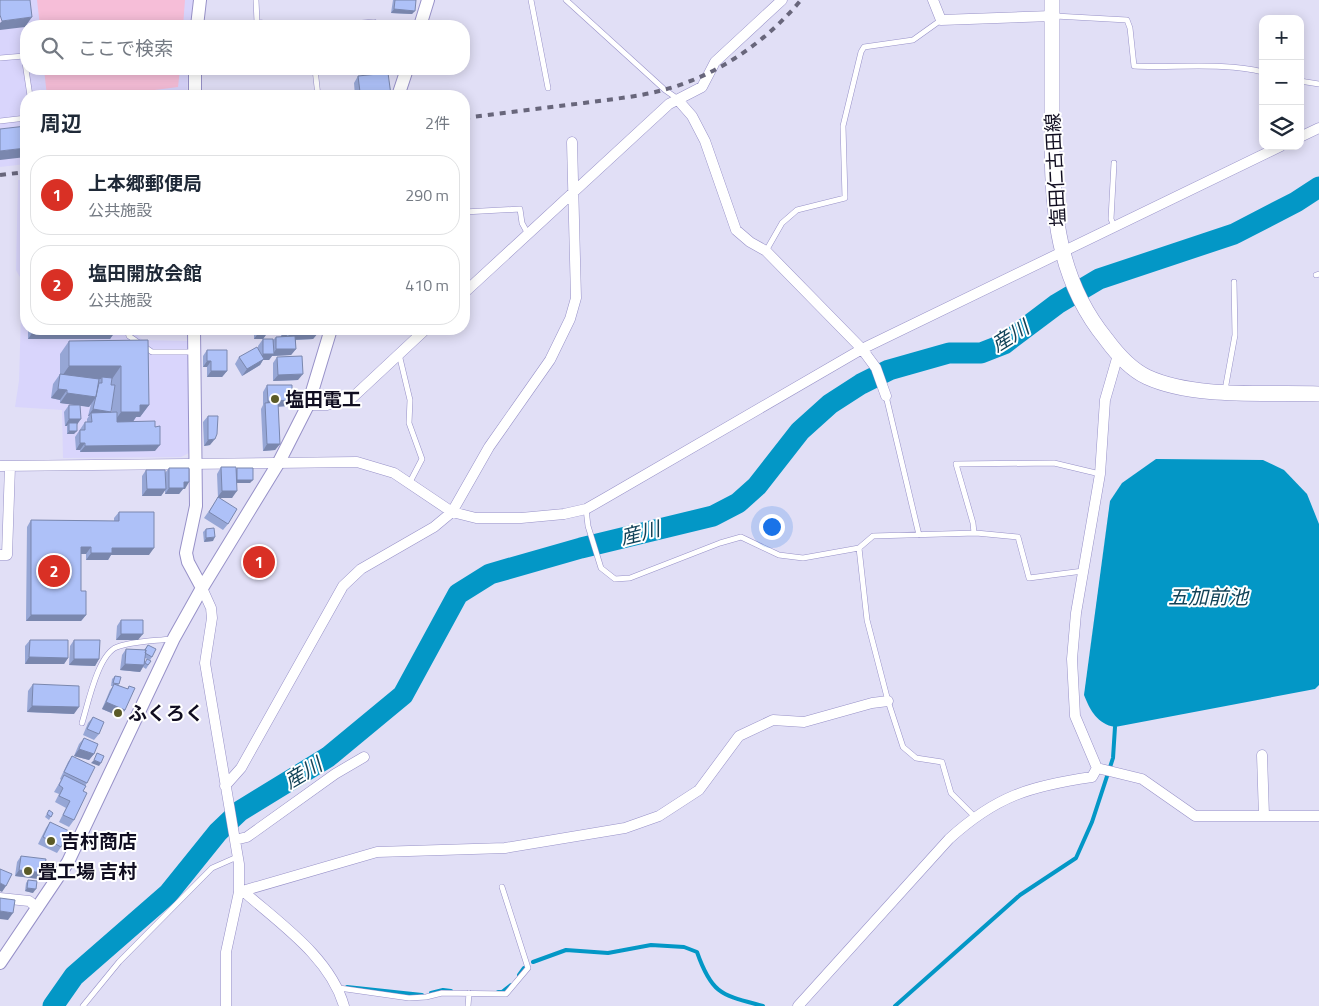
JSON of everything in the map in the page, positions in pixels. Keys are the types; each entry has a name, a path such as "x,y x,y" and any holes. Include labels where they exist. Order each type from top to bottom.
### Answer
{"main road":[{"name":"塩田仁古田線","path":"1052,0 1052,184 1054,216 1070,275 1089,316 1118,355 1146,377 1167,384 1225,391 1319,394"}],"street":[{"path":"198,20 200,0"},
{"path":"422,20 428,0"},
{"path":"470,287 669,104 702,87 715,62 782,0"},
{"path":"933,0 941,20 1052,16"},
{"path":"193,90 194,75"},
{"path":"400,90 405,75"},
{"path":"678,100 692,116 705,140 736,230 766,251 862,349 876,368 886,396"},
{"path":"1304,135 1319,128"},
{"path":"226,790 241,768 342,586 361,569 434,527 452,512 489,447 550,360 570,319 576,298 572,142"},
{"path":"0,555 7,555 5,466 357,462 378,467 410,482 452,512 476,518 521,518 564,514 586,508 862,349 1273,150"},
{"path":"194,335 194,464 196,506 186,553 188,562 211,608 212,618 205,662 238,856 241,891 226,952 226,1006"},
{"path":"0,962 38,908 80,839 174,638 202,588 279,462 308,405 328,335"},
{"path":"308,405 327,405 352,398 420,335"},
{"path":"1097,768 1075,716 1073,691 1074,641 1083,571 1100,474 1105,400 1118,355"},
{"path":"241,891 270,881 377,852 505,848 625,828 658,816 699,790 739,736 773,720 804,722 872,703 888,701"},
{"path":"1262,755 1264,816"},
{"path":"235,838 247,837 335,774 364,757"},
{"path":"1097,768 1142,779 1195,816 1319,816"},
{"path":"798,1006 949,839 974,816 1017,793 1054,783 1092,777 1097,768"},
{"path":"241,891 299,940 339,988 344,1006"},
{"path":"0,898 29,901 38,908"}],"lane":[{"path":"256,0 257,20"},
{"path":"531,0 548,88"},
{"path":"566,0 678,100"},
{"path":"1052,16 1126,20 1130,28 1134,66 1204,66 1259,72"},
{"path":"766,251 782,223 798,210 846,198 843,126 860,52 864,47 914,40 941,20"},
{"path":"0,58 20,56"},
{"path":"27,75 29,90"},
{"path":"316,75 317,90"},
{"path":"1304,82 1319,84"},
{"path":"0,121 20,119"},
{"path":"1114,163 1111,212 1114,226"},
{"path":"470,212 520,209 522,223 528,234"},
{"path":"1225,391 1235,335 1234,282"},
{"path":"129,335 152,352 194,352"},
{"path":"399,354 410,400 409,423 422,459 410,482"},
{"path":"886,396 918,535"},
{"path":"974,533 973,523 956,464 1054,463 1100,474"},
{"path":"586,508 588,526 601,568 615,579 630,578 720,542 740,537 779,555 804,558 859,548 873,536 974,533 1018,537 1029,578 1083,571"},
{"path":"859,548 867,620 888,701 904,747 916,758 942,762 951,793 974,816"},
{"path":"82,723 99,670 108,655 116,647 174,638"},
{"path":"83,1006 119,962 212,868 238,856"},
{"path":"339,988 409,998 426,997 442,993 506,994 528,968 502,887"},
{"path":"468,993 468,1006"}],"shaded area":[{"path":"0,0 193,0 191,20 20,20 20,75 188,75 187,90 20,90 20,165 0,167"},
{"path":"37,0 185,0 183,20 39,20"},
{"path":"45,75 179,75 178,87 155,90 46,90"},
{"path":"18,180 20,180 20,277 16,270"},
{"path":"20,335 138,335 143,340 188,341 189,453 181,457 63,458 62,410 15,407 19,381"}],"water":[{"name":"五加前池","path":"1156,459 1263,460 1284,470 1307,494 1319,524 1319,685 1315,689 1115,727 1103,723 1095,716 1084,695 1110,501 1122,483"}],"building":[{"path":"0,0 30,0 32,17 2,21"},
{"path":"395,0 416,0 415,11 394,9"},
{"path":"388,75 390,90 360,90 358,76"},
{"path":"20,127 20,149 0,151 0,129"},
{"path":"295,336 296,349 276,349 276,337"},
{"path":"263,339 273,339 274,354 263,354"},
{"path":"148,340 149,405 140,405 140,412 121,412 121,366 69,366 69,341"},
{"path":"257,347 264,359 247,369 239,357"},
{"path":"207,350 227,350 227,371 211,371 211,361 207,361"},
{"path":"302,356 303,374 278,375 277,357"},
{"path":"60,374 99,379 96,397 67,393 67,390 58,389"},
{"path":"102,377 112,378 111,385 115,385 111,412 93,409 99,383 102,383"},
{"path":"267,385 292,385 292,400 268,401"},
{"path":"278,402 280,444 267,444 265,403"},
{"path":"69,405 80,405 81,419 69,419"},
{"path":"117,412 117,422 155,421 155,427 160,426 160,445 85,446 85,443 80,443 80,430 85,430 85,422 92,422 91,413"},
{"path":"208,416 218,416 215,439 208,440"},
{"path":"69,423 77,423 77,431 69,431"},
{"path":"221,467 236,467 237,491 222,491"},
{"path":"169,468 189,468 189,482 184,482 184,488 169,488"},
{"path":"237,468 253,468 253,480 237,480"},
{"path":"146,470 165,470 166,489 147,489"},
{"path":"218,497 237,509 228,524 209,512"},
{"path":"119,512 154,512 154,548 112,548 112,553 91,553 91,547 81,547 81,591 86,591 86,615 31,615 31,520 119,521"},
{"path":"214,528 215,537 206,538 206,529"},
{"path":"121,620 143,620 143,634 121,634"},
{"path":"30,640 68,640 68,658 29,657"},
{"path":"74,640 100,640 99,659 74,659"},
{"path":"148,645 156,649 152,657 145,653"},
{"path":"126,649 146,650 144,665 125,664"},
{"path":"147,659 151,661 148,665 145,663"},
{"path":"115,676 121,677 119,684 113,683"},
{"path":"33,684 79,686 79,707 32,706"},
{"path":"114,684 128,689 129,686 135,688 125,710 106,702"},
{"path":"93,717 104,722 99,734 87,729"},
{"path":"84,738 98,744 94,754 79,749"},
{"path":"97,753 104,756 101,763 94,760"},
{"path":"72,756 95,767 87,783 64,772"},
{"path":"64,775 86,786 83,791 87,793 74,820 63,815 70,801 59,796 63,788 59,785"},
{"path":"49,810 53,813 51,817 47,814"},
{"path":"50,822 69,831 61,847 43,837"},
{"path":"21,856 46,859 44,873 19,870"},
{"path":"0,869 12,874 6,886 0,883"},
{"path":"28,880 37,881 36,889 27,888"},
{"path":"0,898 15,900 13,913 0,911"}],"waterway":[{"name":"産川","path":"53,1006 74,976 168,894 218,832 240,811 328,757 403,695 458,594 490,574 581,548 713,516 738,503 757,486 800,431 830,404 861,384 889,370 949,353 981,353 1004,344 1057,304 1099,279 1234,234 1296,202 1319,187"},
{"path":"895,1006 1020,895 1076,858 1092,822 1113,758 1115,727"},
{"path":"533,962 566,950 608,953 651,945 684,947 697,952 708,977 720,991 738,999 763,1006"},
{"path":"519,975 524,968"},
{"path":"498,992 502,992 511,985"},
{"path":"347,987 422,995"},
{"path":"431,993 443,990 451,991"}],"railway":[{"path":"470,117 634,96 683,84 739,56 772,30 801,0"},
{"path":"0,175 20,173"}],"place":[{"name":"塩田電工","path":"275,399"},
{"name":"上本郷郵便局","path":"259,562"},
{"name":"塩田開放会館","path":"54,571"},
{"name":"ふくろく","path":"118,713"},
{"name":"吉村商店","path":"51,841"},
{"name":"畳工場 吉村","path":"28,871"}]}
